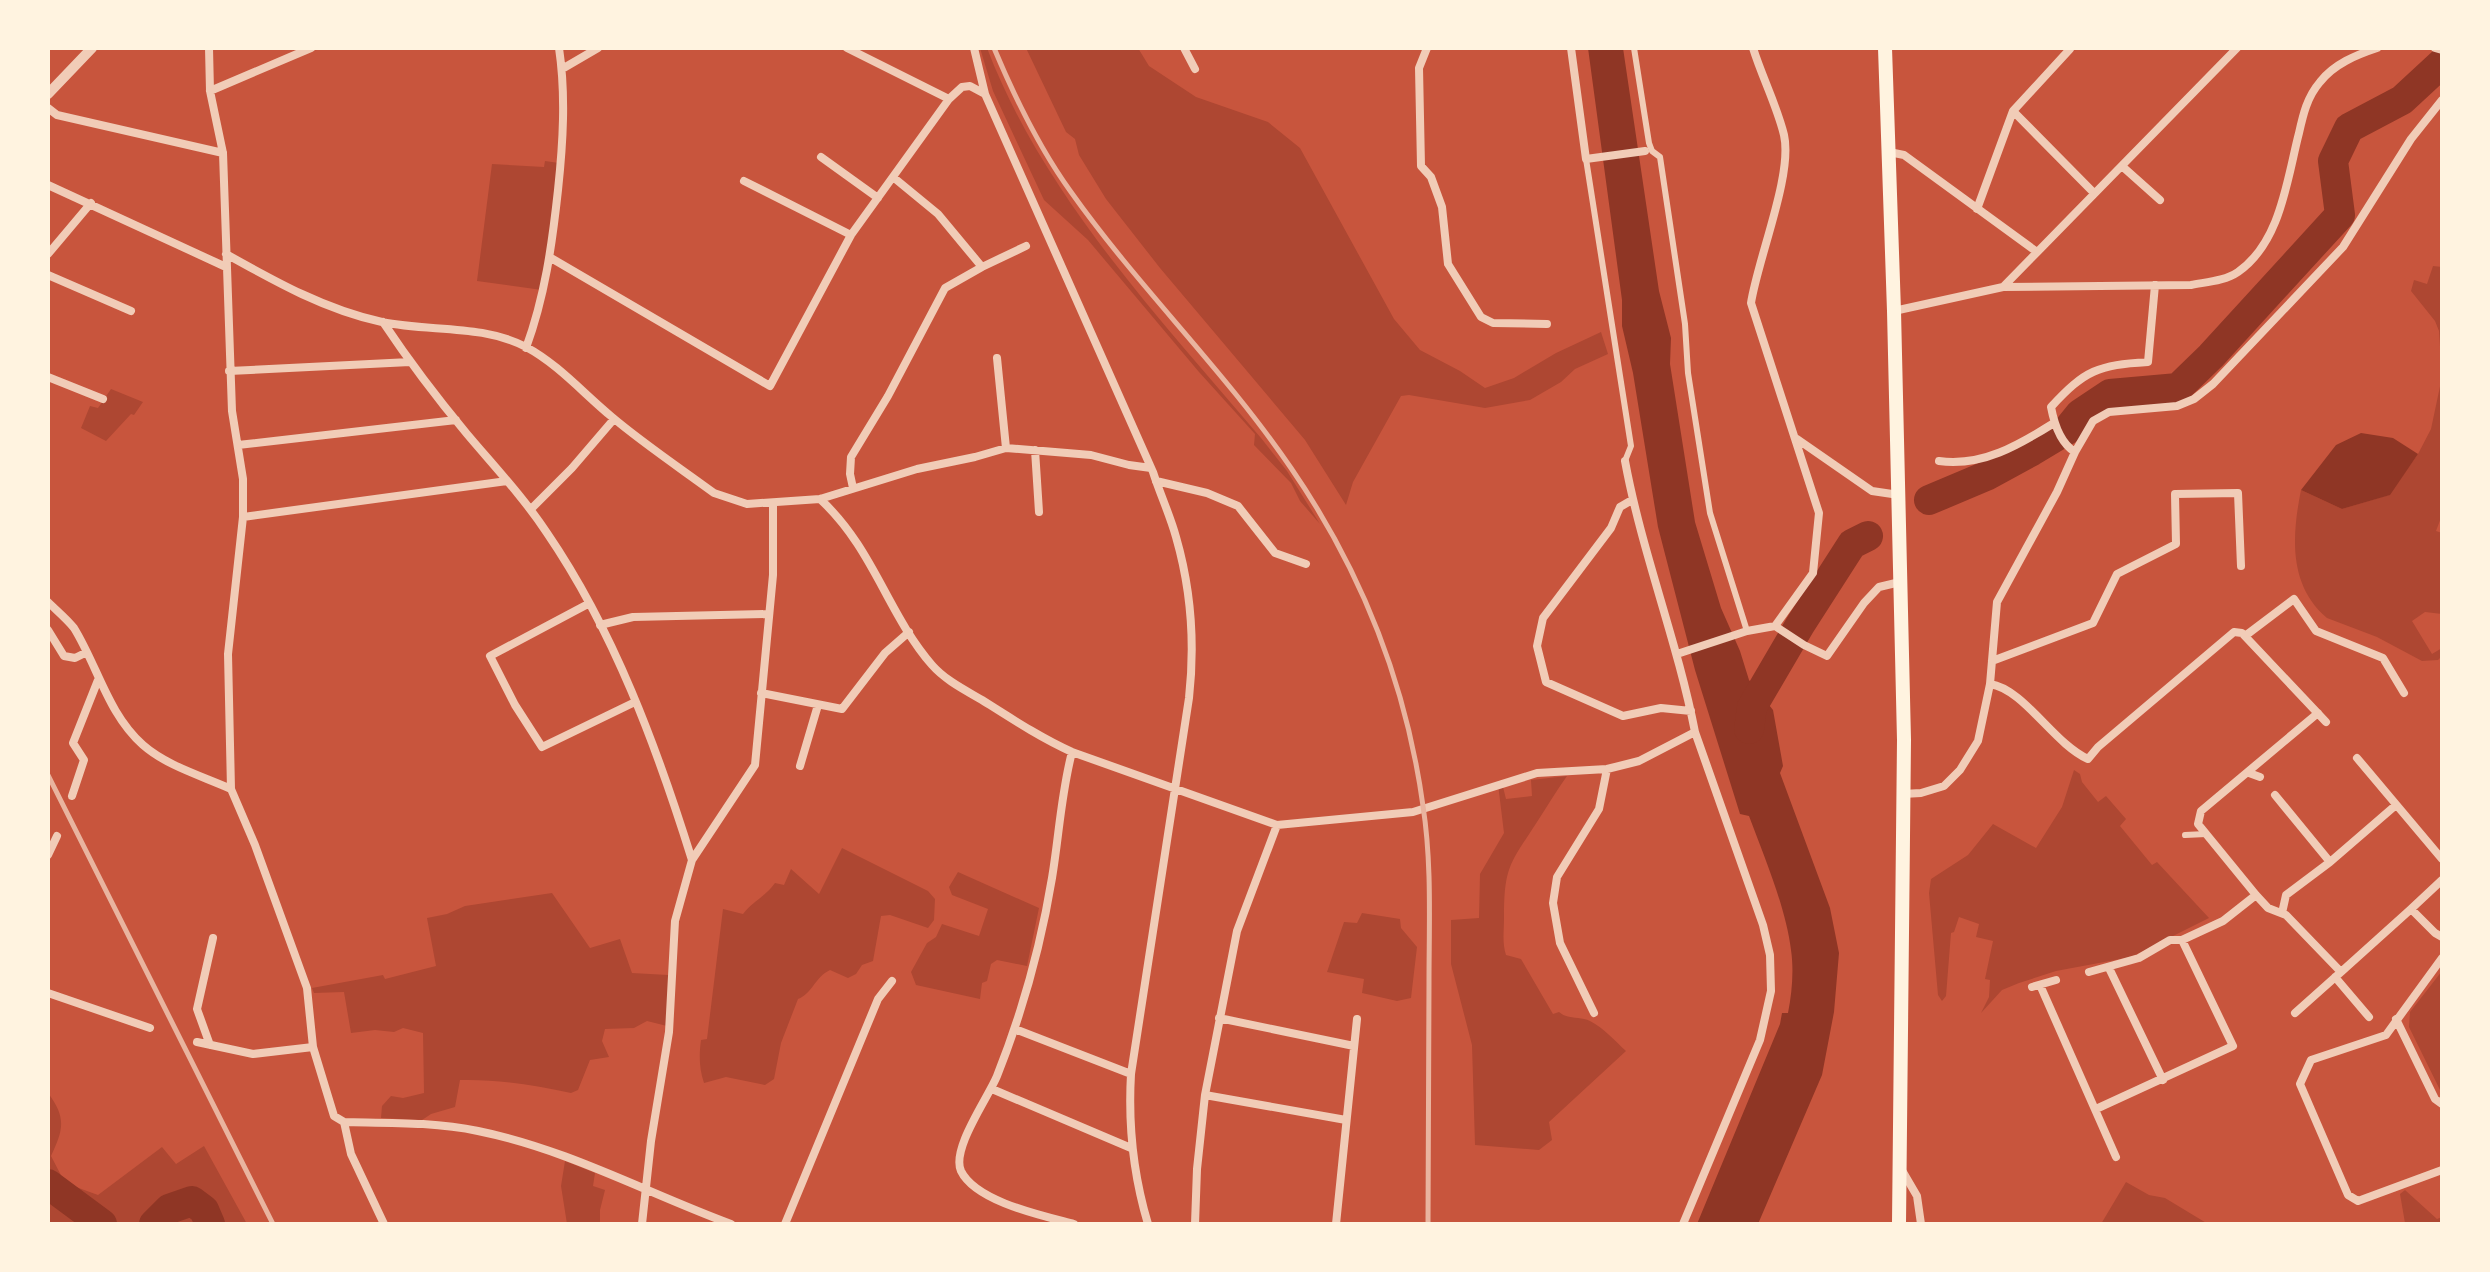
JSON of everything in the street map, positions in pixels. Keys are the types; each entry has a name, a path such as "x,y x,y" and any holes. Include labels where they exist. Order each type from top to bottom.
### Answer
{"highway":[{"path":"1885,48 1899,495 1903,794 1899,1224"}],"street":[{"path":"48,94 92,48"},
{"path":"209,48 210,91 223,153 229,371 243,479 243,517 228,654 231,789 255,845 307,988 313,1047 334,1116 344,1122 422,1124 478,1131 544,1149 731,1224"},
{"path":"210,91 311,48"},
{"path":"526,348 544,294 551,258 564,130 559,48"},
{"path":"562,69 598,48"},
{"path":"847,48 949,99"},
{"path":"974,48 985,94 1045,236 1156,481 1175,533 1190,610 1192,668 1131,1074 1131,1148 1136,1184 1148,1224"},
{"path":"1184,48 1195,69"},
{"path":"1427,48 1419,68 1421,166 1431,177 1442,207 1448,264 1481,317 1493,323 1547,324"},
{"path":"1571,48 1631,446 1625,461 1632,500 1650,571 1681,653 1695,732 1763,925 1770,955 1771,991 1760,1040 1683,1224"},
{"path":"1634,48 1649,143 1652,151 1660,157 1710,513 1742,632"},
{"path":"1753,48 1784,135 1785,150 1781,183 1754,279 1751,303 1819,513 1813,573 1775,626"},
{"path":"2003,287 2237,48"},
{"path":"1894,311 2003,287 2155,285 2213,281 2237,273 2254,257 2278,214 2306,104 2320,82 2338,65 2377,48"},
{"path":"1977,209 2013,111 2070,49"},
{"path":"551,258 770,386 851,235 949,99 962,87 970,86 985,94"},
{"path":"1903,794 1921,793 1944,786 1960,770 1978,741 1990,684 1997,602 2057,492 2070,451 2093,421 2109,412 2177,406 2194,399 2213,384 2343,247 2411,139 2442,100"},
{"path":"48,108 57,115 223,153"},
{"path":"2013,111 2094,193"},
{"path":"1590,159 1645,151"},
{"path":"1889,152 1904,155 2037,252"},
{"path":"821,157 878,198"},
{"path":"2123,167 2160,200"},
{"path":"893,177 938,214 982,267"},
{"path":"744,181 851,235"},
{"path":"48,185 226,267"},
{"path":"48,254 91,203"},
{"path":"853,488 851,457 888,396 945,288 1026,246"},
{"path":"226,254 296,293 339,310 383,322 490,334 526,348 561,373 614,419 714,493 747,504 820,499 917,469 1006,448 1091,455 1151,468"},
{"path":"48,275 131,311"},
{"path":"2070,451 2054,423 2051,407 2073,383 2091,371 2148,362 2155,285"},
{"path":"383,322 410,362 549,535 600,625 635,702 665,778 692,860"},
{"path":"997,358 1006,448"},
{"path":"229,371 410,362"},
{"path":"48,377 103,399"},
{"path":"531,509 614,419"},
{"path":"238,445 456,420"},
{"path":"1939,461 1975,461 2021,443 2054,423"},
{"path":"1796,438 1872,491 1899,495"},
{"path":"1035,450 1039,512"},
{"path":"243,517 507,481"},
{"path":"1156,481 1207,493 1238,506 1275,553 1306,564"},
{"path":"1992,661 2093,623 2117,574 2176,544 2175,494 2238,493 2241,566"},
{"path":"820,499 856,538 909,632 932,666 948,679 1048,741 1072,752 1277,825 1413,812 1537,773 1607,769 1639,761 1695,732"},
{"path":"1632,500 1620,507 1611,528 1543,618 1537,646 1546,682 1623,716 1661,708 1691,711"},
{"path":"642,1224 669,1032 675,921 692,860 755,765 773,575 773,503"},
{"path":"1681,653 1742,632 1775,626 1827,656 1879,587 1900,582"},
{"path":"2245,636 2294,599 2316,631 2383,658 2404,693"},
{"path":"48,602 73,627 98,680 126,727 162,758 231,789"},
{"path":"588,604 490,656 515,705 542,747 635,702"},
{"path":"600,625 633,617 768,614"},
{"path":"48,630 64,656 75,658 85,653"},
{"path":"761,693 842,709 885,653 909,632"},
{"path":"1990,684 1997,685 2022,702 2072,752 2088,759 2111,744 2234,632 2242,633 2326,722"},
{"path":"72,796 84,760 73,743 98,680"},
{"path":"800,766 818,705"},
{"path":"2318,713 2246,770 2201,811 2198,824 2268,908 2282,913 2338,974 2369,1017"},
{"path":"1072,752 1065,780 1052,879 1031,976 992,1089 967,1134 959,1162 961,1171 984,1192 1002,1202 1074,1224"},
{"path":"2357,758 2442,859"},
{"path":"1594,1013 1560,943 1553,903 1557,877 1599,809 1607,769"},
{"path":"2246,770 2260,777"},
{"path":"2275,795 2330,862"},
{"path":"2282,913 2286,895 2396,805"},
{"path":"1195,1224 1205,1095 1219,1018 1237,931 1277,825"},
{"path":"2185,835 2207,834"},
{"path":"48,855 57,836"},
{"path":"2295,1013 2442,880"},
{"path":"2089,972 2139,958 2170,940 2182,940 2223,921 2256,895"},
{"path":"2411,909 2442,937"},
{"path":"210,1045 197,1009 213,938"},
{"path":"2096,1109 2233,1046 2182,940"},
{"path":"2442,958 2386,1035 2311,1060 2300,1084 2348,1195 2358,1201 2442,1170"},
{"path":"2109,968 2163,1080"},
{"path":"2056,980 2036,986 2116,1157"},
{"path":"785,1224 878,999 892,981"},
{"path":"48,993 150,1028"},
{"path":"1219,1018 1354,1046"},
{"path":"1336,1224 1357,1019"},
{"path":"2396,1019 2435,1099 2442,1104"},
{"path":"1015,1029 1131,1074"},
{"path":"197,1042 253,1054 313,1047"},
{"path":"992,1089 1131,1148"},
{"path":"1205,1095 1346,1120"},
{"path":"344,1122 351,1154 384,1224"},
{"path":"1900,1167 1917,1196 1921,1224"}],"shaded area":[{"path":"980,48 987,48 1039,154 1107,254 1261,438 1287,471 1320,524 1300,501 1291,483 1254,445 1255,434 1088,240 1044,200 993,91"},
{"path":"1026,48 1138,48 1149,66 1196,97 1268,122 1300,148 1394,319 1420,350 1485,388 1514,378 1556,353 1601,332 1608,354 1575,369 1561,382 1530,400 1485,408 1401,396 1353,482 1346,505 1305,440 1106,199 1079,155 1075,139 1066,132"},
{"path":"1588,48 1623,48 1659,291 1671,338 1670,364 1695,522 1721,608 1749,680 1773,710 1783,766 1780,773 1830,908 1839,953 1834,1012 1822,1075 1758,1224 1697,1224 1782,1013 1788,1013 1792,982 1791,950 1768,865 1749,816 1740,814 1695,670 1658,527 1633,373 1622,326 1622,300"},
{"path":"545,161 559,163 542,290 477,281 492,164 544,167"},
{"path":"2433,266 2442,267 2442,377 2439,331 2435,321 2411,291 2414,280 2427,284"},
{"path":"2442,377 2442,515 2436,531 2442,533 2442,614 2425,612 2412,621 2432,654 2442,648 2442,656 2438,660 2422,661 2377,637 2327,618 2314,605 2299,575 2296,524 2301,490 2342,509 2389,495 2418,454 2431,429"},
{"path":"111,389 143,402 134,415 131,414 106,441 81,428 90,406 98,408"},
{"path":"2361,433 2393,438 2418,454 2390,495 2342,509 2301,490 2336,445"},
{"path":"2074,770 2098,802 2106,796 2126,819 2120,826 2152,865 2157,862 2209,918 2131,957 2056,971 2002,990 1981,1013 1989,997 1990,980 1985,979 1993,941 1976,937 1979,924 1959,917 1951,933 1946,996 1942,1001 1938,995 1929,893 1931,879 1968,855 1993,824 2036,848 2062,807"},
{"path":"1567,776 1510,866 1504,901 1506,955 1521,959 1553,1014 1559,1012 1590,1021 1626,1051 1549,1122 1552,1140 1539,1150 1475,1145 1472,1045 1451,964 1451,920 1479,918 1480,874 1504,833 1498,784 1503,787 1506,799 1532,796 1531,780"},
{"path":"842,848 928,891 935,899 934,920 928,928 890,915 881,916 873,961 862,965 856,974 848,978 830,970 798,999 781,1043 774,1079 765,1085 726,1077 704,1083 700,1046 701,1040 707,1039 723,909 743,914 775,883 784,885 791,869 819,894"},
{"path":"958,872 1039,908 1027,966 997,960 991,964 987,981 982,983 980,999 916,985 911,972 942,924 979,936 988,909 952,895 949,887"},
{"path":"552,893 590,948 620,939 632,973 668,975 667,1026 647,1021 634,1028 605,1029 602,1041 609,1057 590,1060 578,1090 571,1093 516,1083 460,1080 455,1107 422,1120 381,1118 382,1106 391,1096 403,1098 424,1093 423,1033 403,1028 394,1032 375,1030 351,1033 344,992 314,993 312,988 383,975 385,979 436,966 427,918 465,906"},
{"path":"1362,913 1400,919 1401,928 1417,947 1411,998 1397,1001 1362,993 1364,979 1327,972 1344,922 1357,923"},
{"path":"2442,971 2442,1094 2409,1027 2410,1012"},
{"path":"48,1093 58,1110 61,1124 51,1156 65,1183 98,1195 162,1147 176,1164 204,1146 247,1224 48,1224"},
{"path":"565,1161 595,1173 593,1186 605,1190 600,1224 567,1224 561,1186"},
{"path":"2126,1182 2149,1195 2165,1198 2208,1224 2101,1224"},
{"path":"2405,1190 2437,1219 2442,1217 2442,1224 2401,1224 2405,1223 2400,1194"}],"waterway":[{"path":"1929,500 1986,476 2032,451 2067,430 2080,414 2110,394 2178,388 2340,215 2333,161 2349,128 2402,100 2442,63"},
{"path":"1749,729 1752,707 1800,625 1852,544 1868,536"},
{"path":"48,1184 102,1224"},
{"path":"154,1224 169,1209 192,1201 204,1210 210,1224"}],"railway":[{"path":"994,48 1028,122 1071,192 1238,397 1291,468 1339,547 1377,629 1405,716 1423,806 1428,850 1428,1224"},
{"path":"48,775 273,1224"}]}
